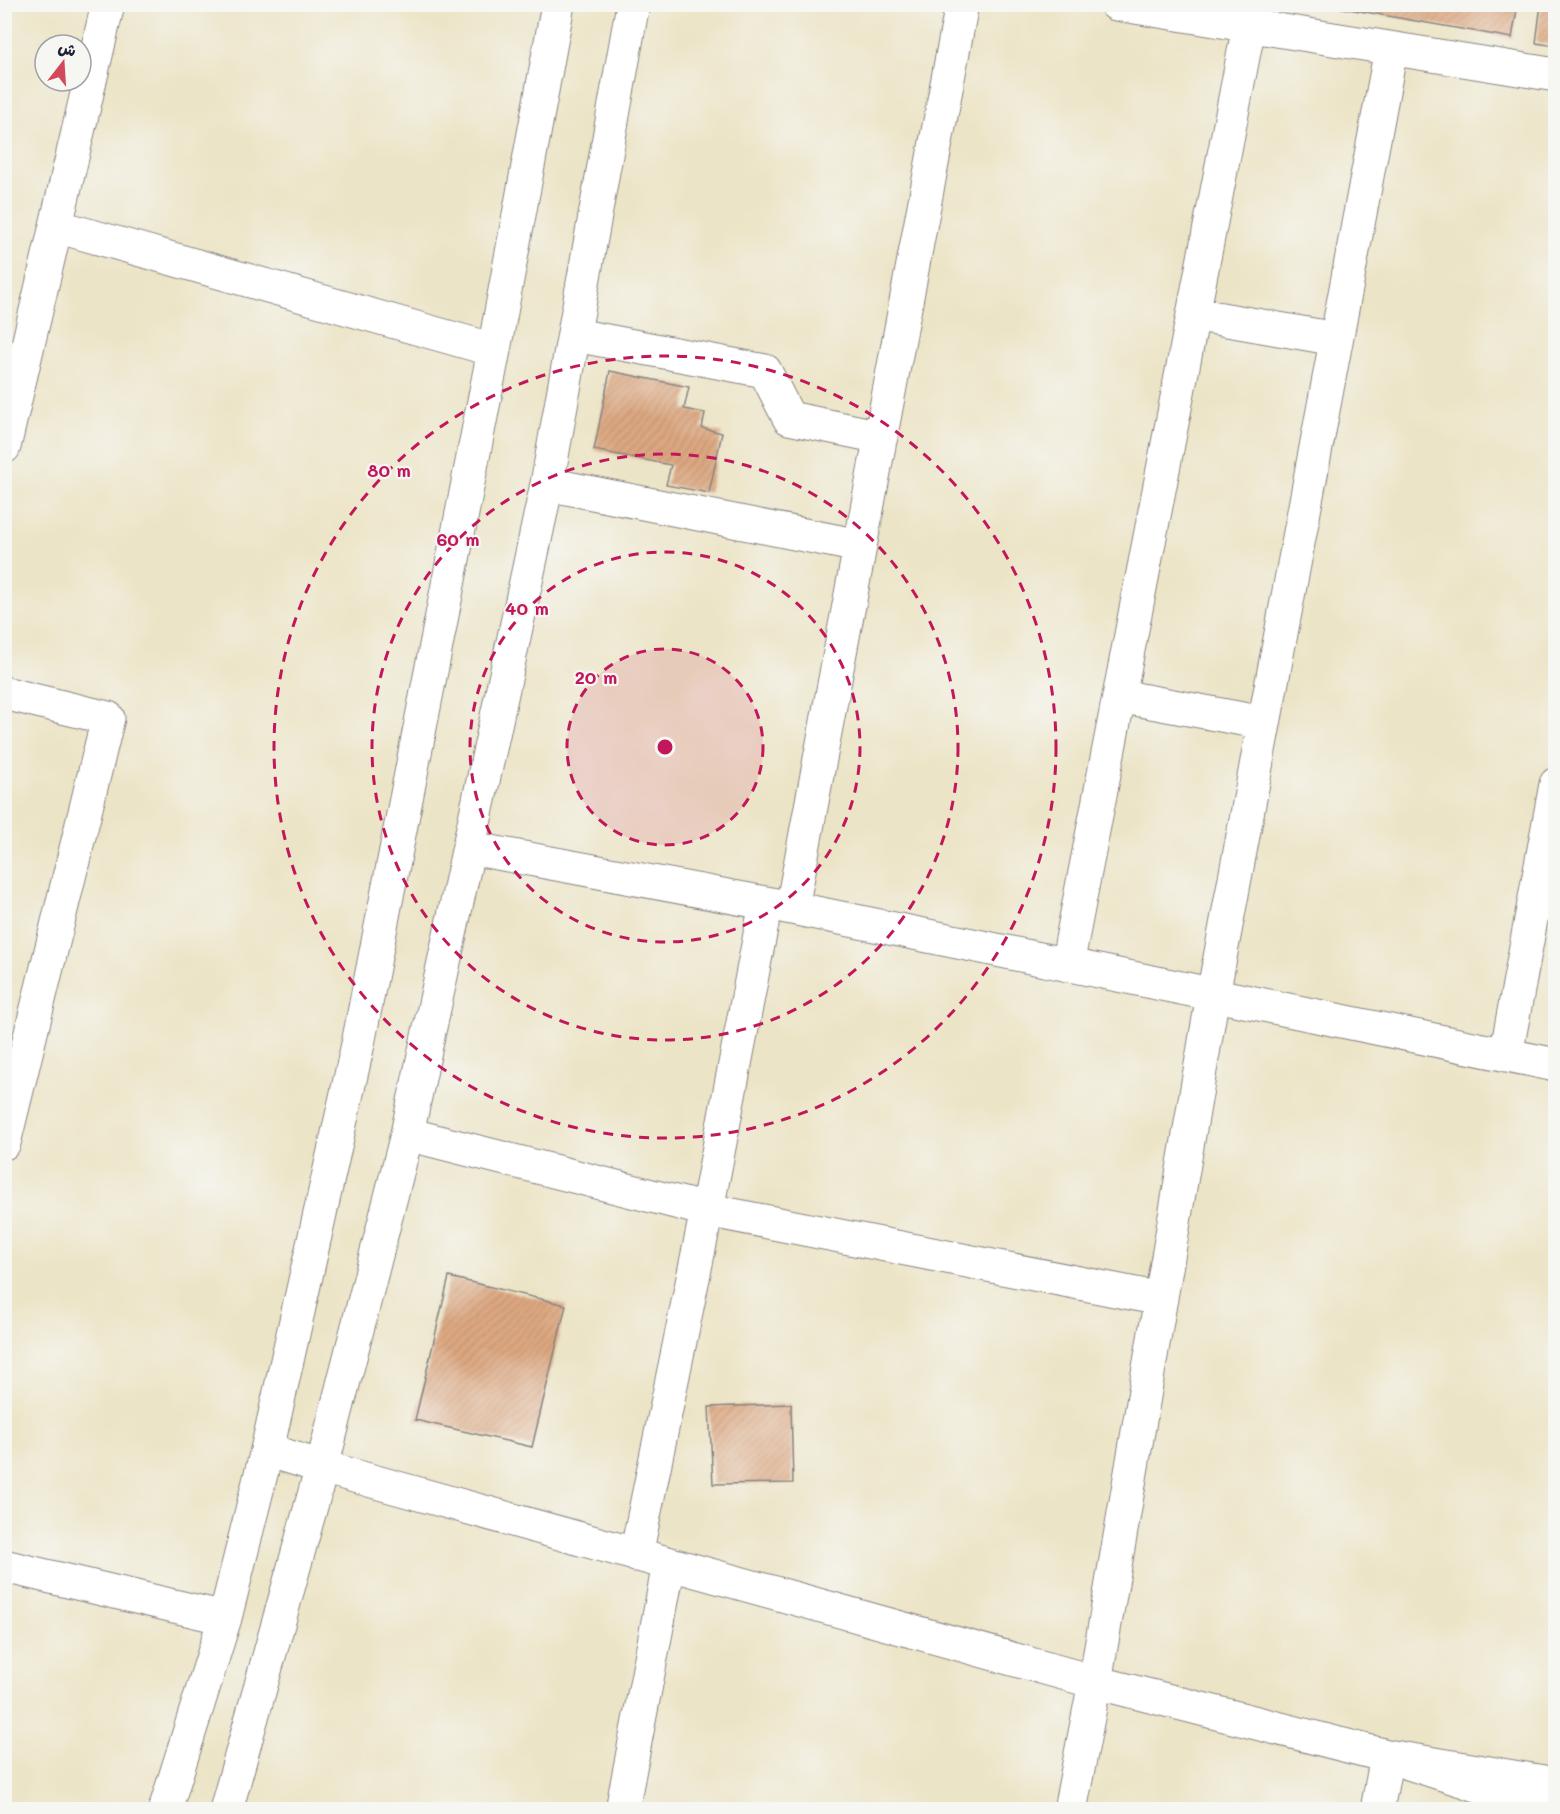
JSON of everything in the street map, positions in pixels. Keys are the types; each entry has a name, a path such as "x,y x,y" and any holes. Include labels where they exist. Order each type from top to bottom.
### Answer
{"street":[{"path":"4,447 14,359 57,226 108,4"},
{"path":"165,1809 225,1618 267,1450 358,1044 494,350 558,4"},
{"path":"226,1809 322,1467 407,1134 547,484 633,4"},
{"path":"636,1555 707,1210 779,906 860,546 962,4"},
{"path":"1116,4 1556,75"},
{"path":"1067,965 1249,26"},
{"path":"1070,1809 1095,1682 1213,995 1391,49"},
{"path":"57,226 494,350"},
{"path":"1193,314 1336,339"},
{"path":"575,335 765,372 789,418 881,437"},
{"path":"547,484 860,546"},
{"path":"4,693 108,718 4,1143"},
{"path":"1119,696 1264,723"},
{"path":"1506,1055 1556,784"},
{"path":"470,848 779,906 1556,1065"},
{"path":"407,1134 707,1210 1161,1299"},
{"path":"267,1450 1095,1682 1387,1756 1555,1809"},
{"path":"622,1809 669,1564"},
{"path":"4,1566 225,1618"},
{"path":"1387,1756 1556,1784"},
{"path":"1377,1809 1387,1756"}],"building":[{"path":"1320,4 1518,4 1512,38"},
{"path":"1541,4 1556,4 1556,46 1536,43"},
{"path":"610,371 689,387 684,409 705,413 702,428 722,433 709,493 666,485 671,465 594,450"},
{"path":"449,1277 566,1305 532,1447 415,1420"},
{"path":"791,1404 793,1483 713,1484 709,1407"}]}
